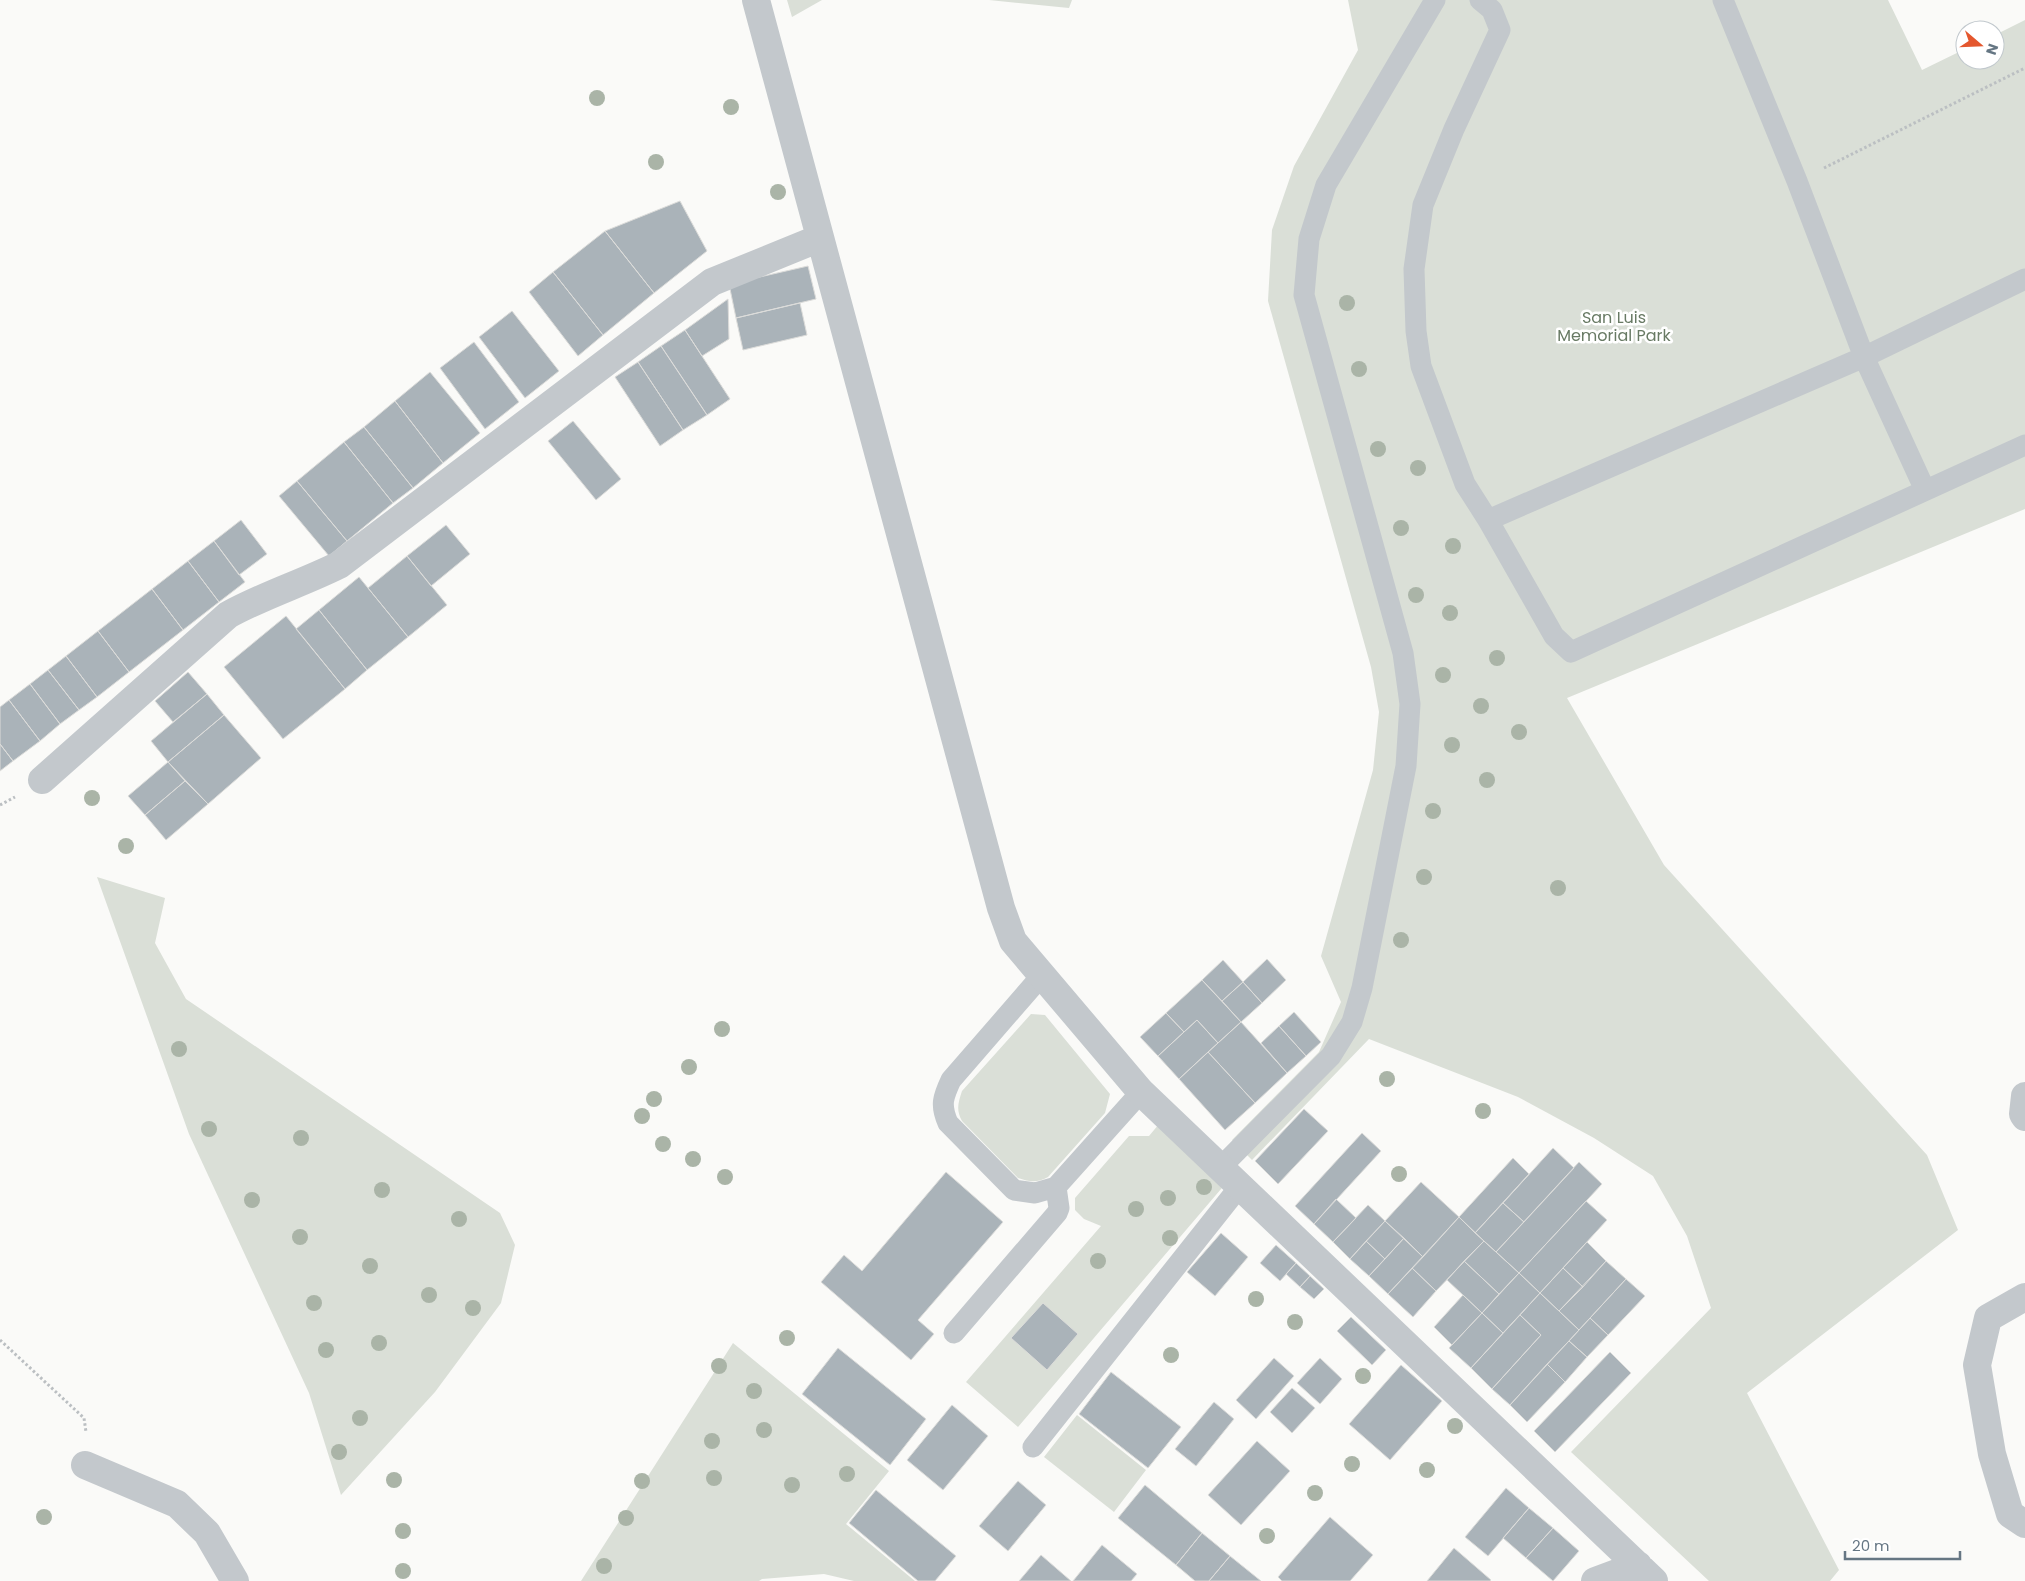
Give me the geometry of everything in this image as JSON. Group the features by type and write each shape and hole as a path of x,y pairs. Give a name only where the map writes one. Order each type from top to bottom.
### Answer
{"street":[{"path":"756,0 1001,908 1013,941 1043,974 1141,1092 1646,1573"},
{"path":"42,780 228,615 252,602 311,579 339,565 712,282 820,238"},
{"path":"2025,1096 2023,1114 2025,1117"},
{"path":"2025,1297 1988,1318 1977,1365 1992,1454 2002,1488 2010,1514 2025,1524"},
{"path":"85,1465 177,1504 207,1532 235,1581"},
{"path":"1595,1581 1646,1573"}],"lane":[{"path":"1220,1167 1331,1056 1352,1022 1362,988 1406,766 1410,704 1403,653 1304,295 1309,239 1326,186 1435,0"},
{"path":"1480,0 1492,10 1500,30 1454,129 1423,205 1414,269 1416,331 1421,366 1465,484 1488,520 1554,636 1571,652 2025,445"},
{"path":"1723,0 1797,181 1864,358 1926,490"},
{"path":"1488,520 1864,358 2025,279"},
{"path":"1043,974 952,1080 945,1094 942,1110 948,1123 1014,1190 1035,1193 1056,1187 1141,1092"},
{"path":"1033,1447 1240,1186"},
{"path":"954,1333 1057,1213 1059,1208 1056,1187"}],"path":[{"path":"1797,181 2025,68"},
{"path":"0,1340 84,1418 88,1447 85,1465"}],"green space":[{"path":"787,0 822,0 792,17"},
{"path":"989,0 1072,0 1069,8"},
{"name":"San Luis Memorial Park","path":"1348,0 1888,0 1922,70 1955,54 1955,70 2005,70 2005,30 2025,20 2025,509 1567,698 1664,865 1927,1155 1958,1230 1747,1393 1839,1570 1830,1581 1709,1581 1571,1452 1711,1308 1687,1236 1653,1176 1594,1138 1518,1097 1369,1039 1252,1160 1232,1140 1319,1052 1341,1002 1321,956 1373,770 1379,712 1371,667 1268,301 1272,230 1294,166 1358,50"},
{"path":"97,877 165,898 155,943 186,999 500,1213 515,1245 501,1303 435,1392 341,1495 309,1393 189,1134"},
{"path":"1031,1014 1045,1015 1110,1094 1105,1113 1048,1177 1033,1181 1018,1178 962,1121 958,1106 962,1091"},
{"path":"1159,1124 1227,1182 1018,1427 966,1382 1101,1226 1084,1219 1075,1210 1075,1198 1129,1136 1149,1136"},
{"path":"733,1343 889,1471 846,1524 915,1581 854,1581 824,1574 762,1579 759,1581 581,1581"},
{"path":"1077,1415 1146,1470 1114,1512 1044,1457"}],"building":[{"path":"680,201 707,251 654,293 605,231"},
{"path":"605,231 654,293 603,335 553,272"},
{"path":"808,266 816,299 736,318 729,284"},
{"path":"553,272 603,335 578,356 529,292"},
{"path":"728,299 729,339 702,356 685,330"},
{"path":"800,303 807,335 743,350 736,318"},
{"path":"512,311 559,371 525,398 479,337"},
{"path":"685,330 730,399 707,415 661,346"},
{"path":"474,342 519,402 485,429 440,368"},
{"path":"661,346 707,415 683,430 638,362"},
{"path":"638,362 683,430 660,446 615,377"},
{"path":"430,372 480,433 443,463 395,401"},
{"path":"395,401 443,463 413,488 364,427"},
{"path":"573,421 621,479 596,500 548,441"},
{"path":"364,427 413,488 393,503 344,442"},
{"path":"344,442 393,503 347,541 297,481"},
{"path":"297,481 347,541 329,556 279,496"},
{"path":"241,520 267,554 239,575 214,541"},
{"path":"446,525 470,554 431,586 407,556"},
{"path":"214,541 245,582 219,602 188,561"},
{"path":"407,556 447,605 408,637 368,588"},
{"path":"188,561 219,602 183,630 152,589"},
{"path":"359,577 408,637 367,670 319,610"},
{"path":"152,589 183,630 129,672 98,631"},
{"path":"319,610 367,670 345,689 296,629"},
{"path":"286,616 345,689 283,739 224,667"},
{"path":"98,631 129,672 97,697 66,656"},
{"path":"66,656 97,697 79,710 48,670"},
{"path":"48,670 79,710 60,724 30,684"},
{"path":"188,672 207,694 173,722 155,701"},
{"path":"30,684 60,724 40,741 9,700"},
{"path":"207,694 224,715 168,762 151,741"},
{"path":"9,700 40,741 13,761 0,744 0,707"},
{"path":"224,715 261,758 208,804 168,762"},
{"path":"0,744 13,761 0,771"},
{"path":"168,762 185,781 145,815 128,796"},
{"path":"185,781 208,804 166,840 145,815"},
{"path":"1267,959 1286,980 1262,1003 1243,982"},
{"path":"1223,960 1243,982 1222,1001 1202,980"},
{"path":"1202,980 1241,1022 1218,1043 1197,1020 1184,1032 1166,1013"},
{"path":"1243,982 1262,1003 1241,1022 1222,1001"},
{"path":"1294,1012 1321,1042 1306,1056 1279,1026"},
{"path":"1166,1013 1184,1032 1158,1056 1140,1037"},
{"path":"1197,1020 1218,1043 1179,1079 1158,1056"},
{"path":"1241,1022 1287,1073 1255,1103 1208,1052"},
{"path":"1279,1026 1306,1056 1287,1073 1261,1043"},
{"path":"1208,1052 1255,1103 1225,1130 1179,1079"},
{"path":"1304,1109 1328,1131 1278,1184 1255,1161"},
{"path":"1362,1133 1381,1151 1314,1224 1295,1206"},
{"path":"1553,1148 1574,1168 1524,1222 1503,1203"},
{"path":"1513,1158 1529,1174 1475,1233 1459,1217"},
{"path":"1579,1162 1602,1184 1519,1273 1496,1252"},
{"path":"946,1172 1003,1222 918,1320 934,1334 911,1360 821,1282 844,1255 862,1271"},
{"path":"1421,1182 1459,1217 1423,1257 1385,1221"},
{"path":"1336,1199 1356,1218 1333,1242 1314,1224"},
{"path":"1586,1201 1607,1220 1540,1293 1519,1273"},
{"path":"1503,1203 1524,1222 1496,1252 1475,1233"},
{"path":"1368,1205 1385,1221 1350,1259 1333,1242"},
{"path":"1459,1217 1484,1241 1436,1291 1412,1268"},
{"path":"1385,1221 1404,1238 1385,1259 1366,1241"},
{"path":"1221,1233 1248,1257 1215,1296 1187,1272"},
{"path":"1404,1238 1423,1257 1388,1294 1369,1276"},
{"path":"1366,1241 1385,1259 1369,1276 1350,1259"},
{"path":"1484,1241 1519,1273 1499,1294 1464,1261"},
{"path":"1587,1242 1606,1261 1583,1287 1563,1268"},
{"path":"1276,1245 1296,1263 1280,1281 1260,1263"},
{"path":"1464,1261 1499,1294 1482,1313 1447,1280"},
{"path":"1606,1261 1626,1279 1579,1330 1559,1311"},
{"path":"1296,1263 1310,1276 1300,1287 1286,1274"},
{"path":"1412,1268 1436,1291 1413,1317 1388,1294"},
{"path":"1563,1268 1583,1287 1559,1311 1540,1293"},
{"path":"1519,1273 1540,1293 1503,1333 1482,1313"},
{"path":"1310,1276 1324,1289 1314,1299 1300,1287"},
{"path":"1626,1279 1645,1296 1608,1335 1590,1318"},
{"path":"1540,1293 1579,1330 1510,1405 1492,1389 1541,1335 1520,1315"},
{"path":"1463,1295 1482,1313 1452,1345 1434,1327"},
{"path":"1043,1303 1078,1334 1047,1370 1011,1338"},
{"path":"1482,1313 1503,1333 1471,1368 1449,1348"},
{"path":"1520,1315 1541,1335 1492,1389 1471,1368"},
{"path":"1351,1317 1386,1350 1372,1365 1337,1331"},
{"path":"1590,1318 1608,1335 1587,1357 1569,1341"},
{"path":"1569,1341 1587,1357 1565,1382 1547,1364"},
{"path":"838,1348 926,1419 890,1465 802,1394"},
{"path":"1610,1352 1631,1373 1555,1452 1534,1431"},
{"path":"1274,1358 1294,1376 1256,1419 1236,1400"},
{"path":"1320,1358 1342,1379 1320,1404 1297,1383"},
{"path":"1547,1364 1565,1382 1527,1422 1510,1405"},
{"path":"1401,1365 1442,1401 1390,1460 1349,1424"},
{"path":"1111,1372 1181,1427 1148,1468 1079,1414"},
{"path":"1292,1388 1315,1408 1292,1433 1270,1412"},
{"path":"1214,1402 1234,1419 1196,1466 1175,1449"},
{"path":"952,1405 988,1436 943,1490 907,1460"},
{"path":"1257,1441 1290,1471 1241,1525 1208,1495"},
{"path":"1018,1481 1046,1505 1008,1551 979,1526"},
{"path":"1145,1485 1202,1533 1176,1565 1118,1518"},
{"path":"1506,1488 1529,1508 1488,1556 1465,1537"},
{"path":"876,1490 956,1556 935,1581 918,1581 849,1523"},
{"path":"1529,1508 1553,1528 1526,1558 1503,1538"},
{"path":"1330,1517 1373,1555 1350,1581 1282,1581 1278,1577"},
{"path":"1553,1528 1579,1551 1553,1581 1526,1558"},
{"path":"1202,1533 1230,1556 1209,1581 1195,1581 1176,1565"},
{"path":"1102,1545 1137,1574 1131,1581 1073,1581"},
{"path":"1454,1548 1491,1580 1427,1581"},
{"path":"1041,1555 1071,1581 1019,1581"},
{"path":"1230,1556 1261,1581 1209,1581"}]}
